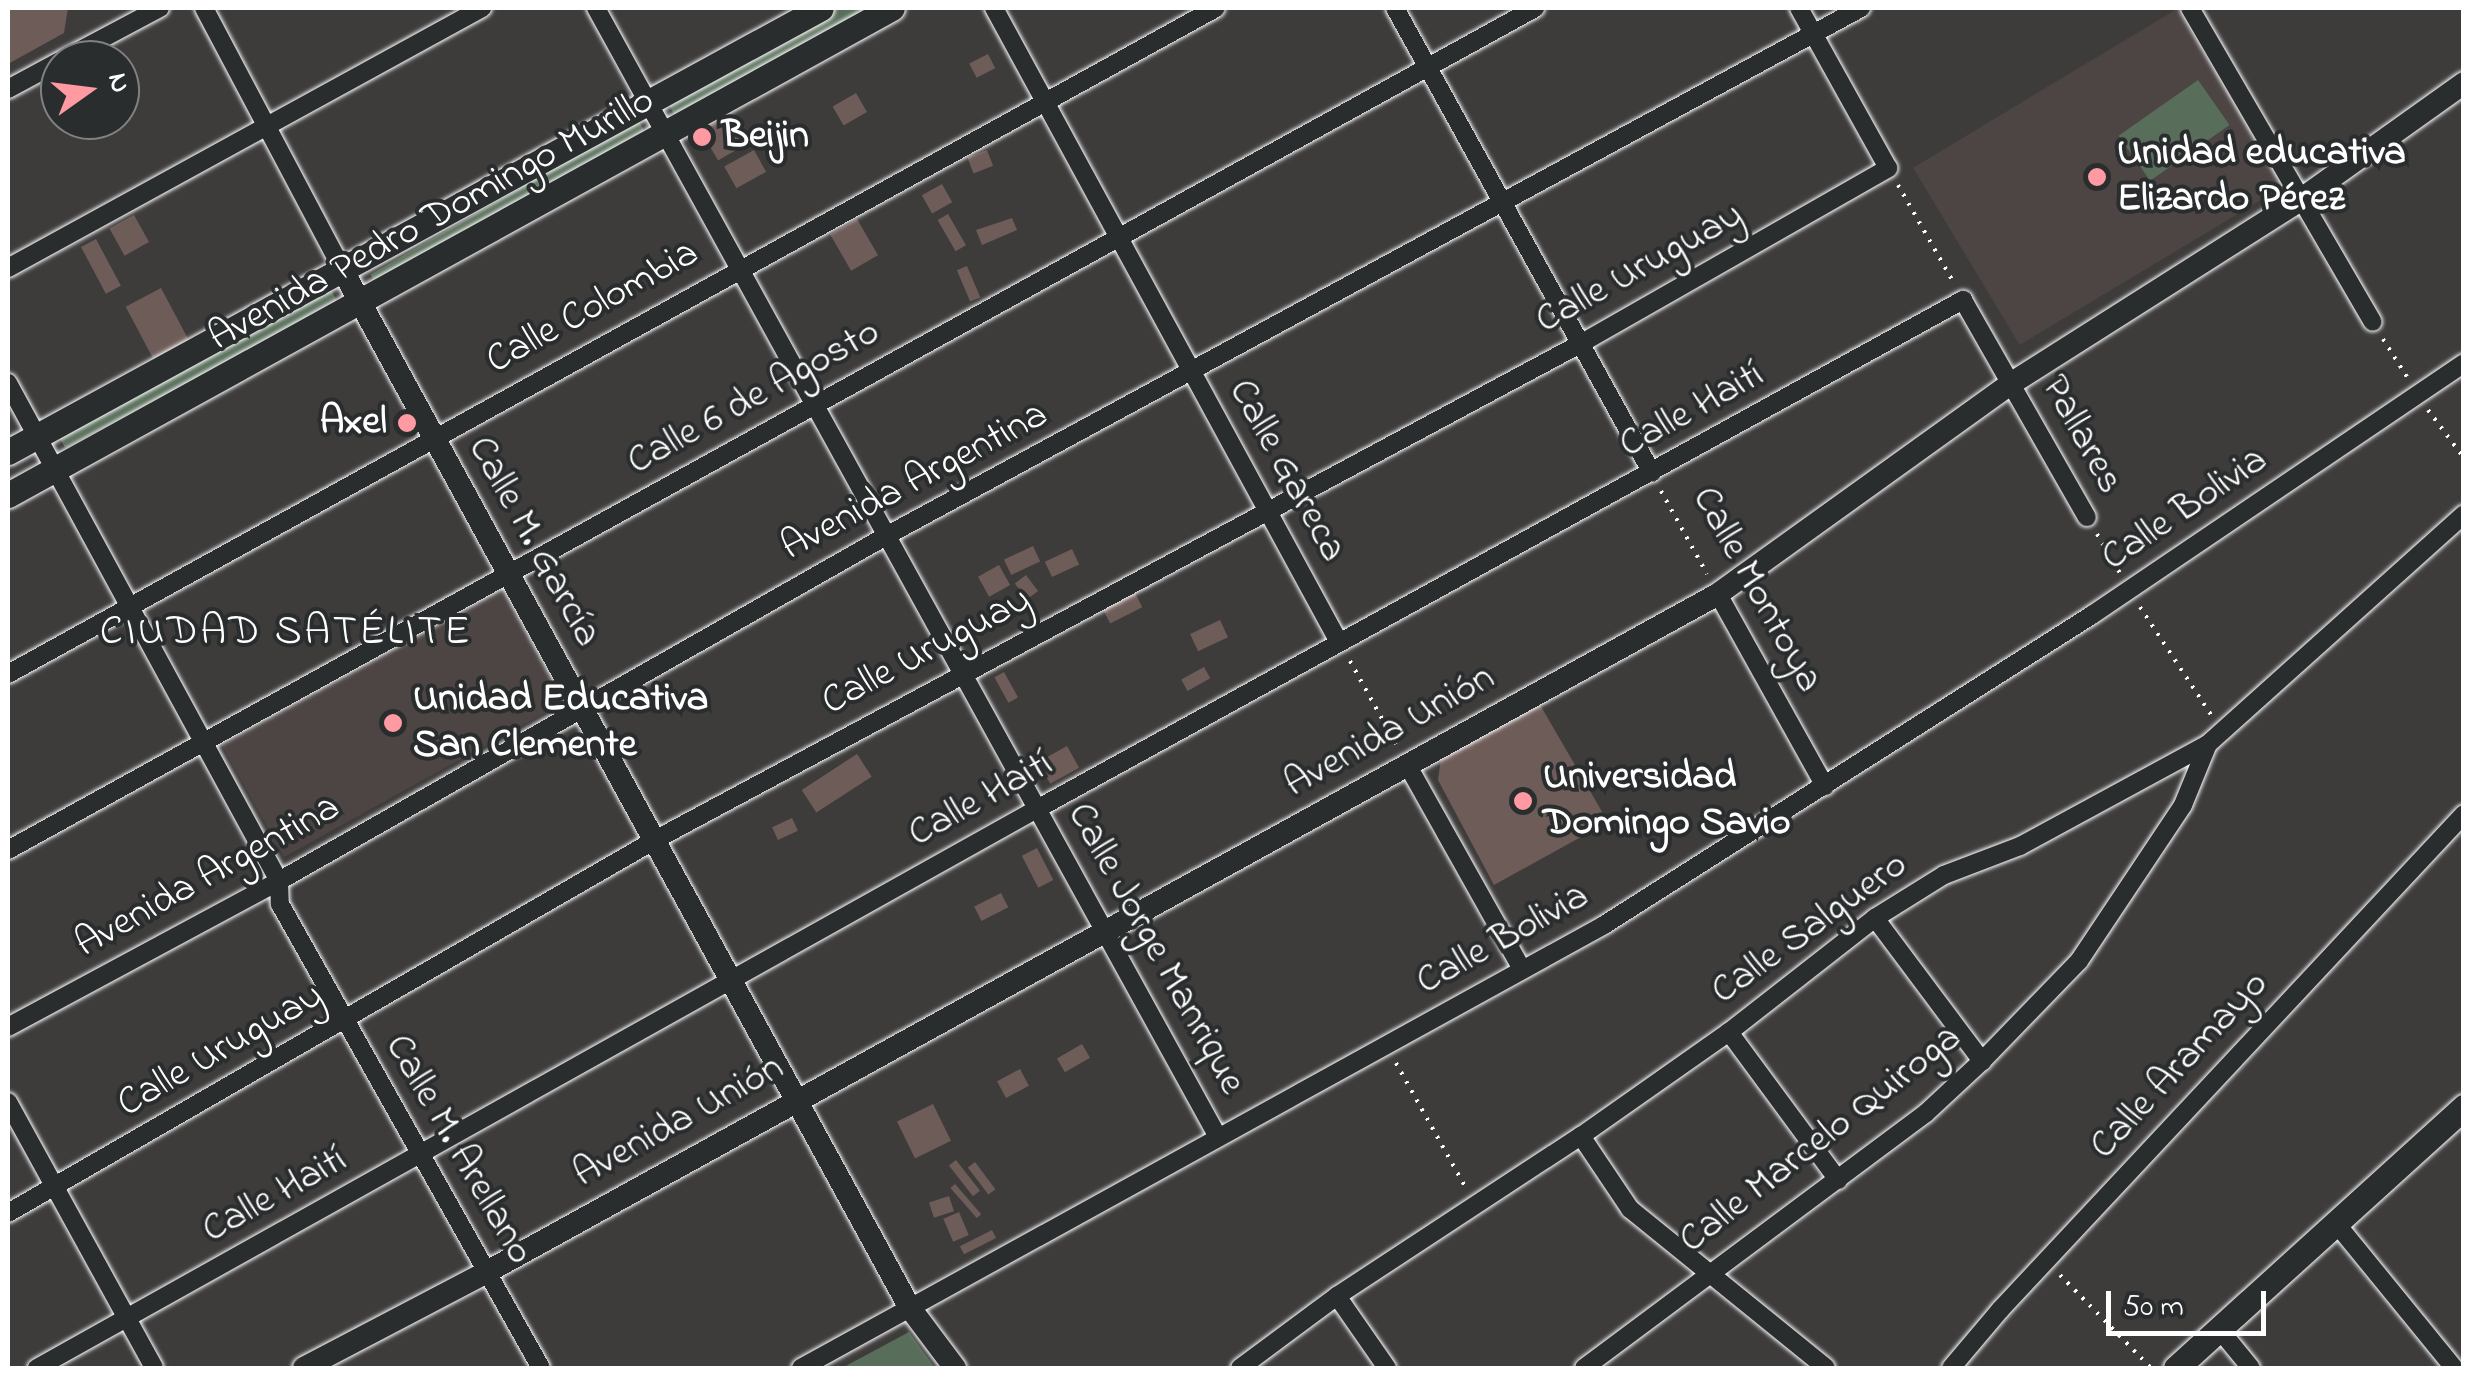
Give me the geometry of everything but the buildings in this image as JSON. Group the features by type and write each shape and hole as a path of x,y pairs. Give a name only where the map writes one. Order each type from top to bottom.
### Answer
{"main road":[{"name":"Avenida Pedro Domingo Murillo","path":"8,452 821,8"},
{"name":"Avenida Pedro Domingo Murillo","path":"8,496 892,8"},
{"path":"2176,1368 2334,1222 2460,1120"}],"street":[{"path":"99,40 160,8"},
{"name":"Calle M. García","path":"204,8 652,841 910,1308 954,1368"},
{"path":"8,268 482,8"},
{"name":"Calle Jorge Manrique","path":"596,8 1218,1136"},
{"name":"Calle Gareca","path":"994,8 1339,642"},
{"name":"Calle Colombia","path":"8,674 1044,99 1216,8"},
{"name":"Calle Montoya","path":"1395,8 1652,473"},
{"name":"Calle 6 de Agosto","path":"8,850 201,740 1535,8"},
{"path":"1799,8 1888,168"},
{"name":"Avenida Argentina","path":"8,1027 279,880 886,536 1862,8"},
{"path":"2195,10 2373,322"},
{"path":"8,89 40,71"},
{"name":"Avenida Unión","path":"304,1368 487,1272 1718,594 2012,383 2300,200 2464,82"},
{"name":"Calle Uruguay","path":"8,1213 652,841 963,671 1580,344 1888,168"},
{"name":"Pallares","path":"1963,300 2087,516"},
{"name":"Calle Haití","path":"37,1368 731,978 1963,300"},
{"name":"Calle Bolivia","path":"801,1368 1386,1046 1521,966 1604,925 2130,590 2464,364"},
{"name":"Calle M. Arellano","path":"8,383 279,880 280,904 418,1156 541,1368"},
{"name":"Calle Salguero","path":"1240,1368 1337,1296 1475,1202 1582,1136 1729,1032 1874,918 1944,875 2020,846 2215,737 2464,514"},
{"name":"Calle Montoya","path":"1718,594 1825,786"},
{"name":"Calle Marcelo Quiroga","path":"1584,1368 1926,1113 1982,1061 2079,961 2183,805 2215,737"},
{"path":"1408,766 1521,966"},
{"name":"Calle Aramayo","path":"1952,1368 2046,1261 2464,814"},
{"path":"1874,918 1982,1061"},
{"path":"1729,1032 1838,1180"},
{"path":"8,1102 154,1368"},
{"path":"1582,1136 1630,1208 1826,1368"},
{"path":"2334,1222 2454,1368"},
{"path":"1337,1296 1388,1368"},
{"path":"2219,1329 2251,1368"}],"path":[{"path":"1888,168 1963,300"},
{"path":"2373,322 2417,395 2464,458"},
{"name":"Calle Montoya","path":"1652,473 1718,594"},
{"name":"Pallares","path":"2087,516 2215,737"},
{"path":"1339,642 1408,766"},
{"path":"1386,1046 1475,1202"},
{"path":"2046,1261 2150,1368"}],"shaded area":[{"name":"Unidad educativa Elizardo Pérez","path":"2177,9 2284,186 2020,345 1913,168"},
{"name":"Unidad Educativa San Clemente","path":"502,590 564,702 284,857 222,745"}],"green space":[{"path":"838,8 873,8 676,118 668,103"},
{"path":"2198,80 2230,125 2150,181 2119,136"},
{"path":"638,120 646,134 378,288 370,274"},
{"path":"330,288 338,303 65,448 57,433"},
{"path":"909,1332 935,1368 842,1368"}],"place":[{"name":"Beijin","path":"702,137"},
{"name":"Unidad educativa Elizardo Pérez","path":"2097,177"},
{"name":"Axel","path":"407,423"},
{"name":"Unidad Educativa San Clemente","path":"393,723"},
{"name":"Universidad Domingo Savio","path":"1523,801"}],"district":[{"name":"CIUDAD SATÉLITE","path":"286,633"}]}
